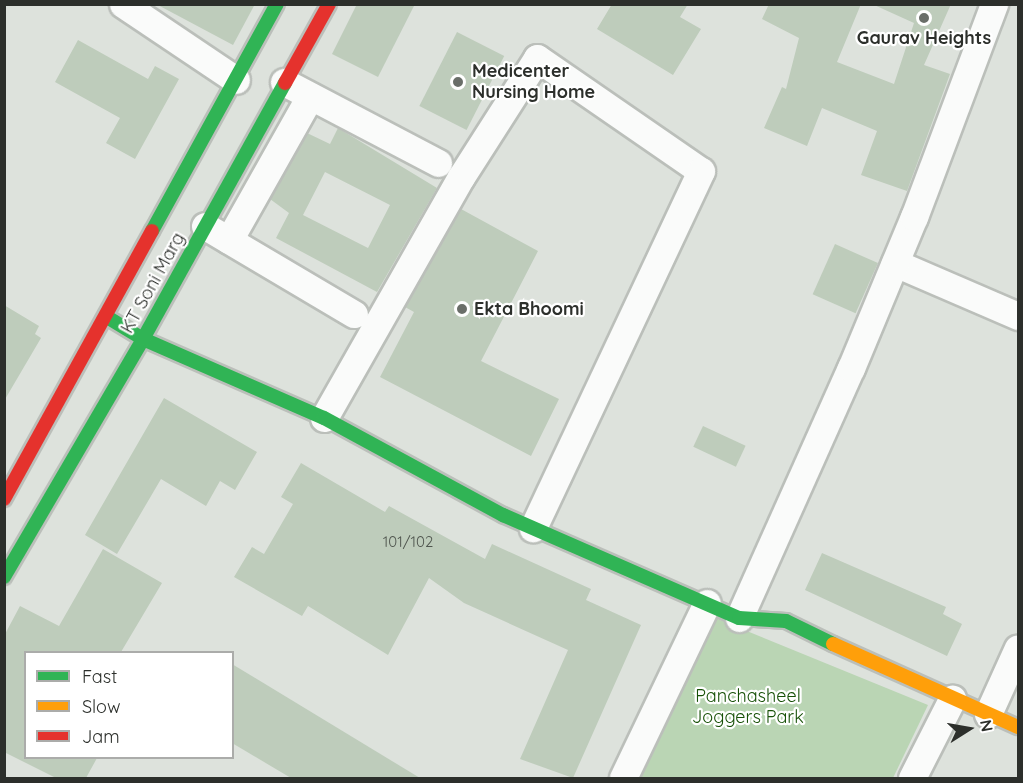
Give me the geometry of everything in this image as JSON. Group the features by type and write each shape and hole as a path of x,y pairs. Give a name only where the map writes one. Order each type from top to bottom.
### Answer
{"street":[{"path":"123,4 236,80"},
{"name":"KT Soni Marg","path":"4,499 107,317 277,4"},
{"name":"KT Soni Marg","path":"4,577 143,339 329,4"},
{"path":"739,618 895,263 994,4"},
{"path":"324,418 461,177 537,58 700,171 532,528"},
{"path":"284,82 438,163"},
{"path":"229,240 310,96"},
{"path":"205,226 354,314"},
{"path":"895,263 1018,316"},
{"path":"107,317 143,339 324,418 532,528 739,618 786,621 952,699 1018,727"},
{"path":"623,778 707,603"},
{"path":"988,714 1018,648"},
{"path":"912,778 952,699"}],"green space":[{"name":"Panchasheel Joggers Park","path":"710,616 928,705 893,778 639,778"}],"building":[{"path":"156,4 255,4 233,45"},
{"path":"357,4 415,4 378,77 332,54"},
{"path":"612,4 688,4 680,17 701,29 673,75 597,29"},
{"path":"769,4 861,4 837,62 894,84 914,23 872,4 951,4 924,65 950,74 907,191 861,175 877,131 822,108 807,146 764,128 782,87 786,89 799,38 762,19"},
{"path":"457,32 504,56 467,130 419,106"},
{"path":"78,40 148,79 155,66 179,79 135,159 106,143 120,118 55,82"},
{"path":"338,128 437,188 377,292 276,238 289,213 270,199 307,133 330,144","holes":["325,172 390,205 368,248 303,215"]},
{"name":"Ekta Bhoomi","path":"461,209 538,251 481,361 559,399 531,456 380,377 414,312 405,307"},
{"path":"835,244 878,263 856,313 813,294"},
{"path":"4,305 39,326 35,334 41,338 4,401"},
{"path":"164,398 257,452 235,490 220,481 206,506 161,479 117,554 85,535"},
{"path":"703,426 746,446 736,467 693,447"},
{"path":"301,463 385,512 389,506 485,559 492,544 591,589 586,600 641,625 573,778 520,759 568,650 464,603 429,578 388,655 308,606 302,616 234,577 252,547 264,554 293,504 281,497"},
{"path":"103,549 162,583 122,651 24,651 24,759 96,759 86,778 56,778 4,752 4,636 20,606 59,626"},
{"path":"822,553 946,607 943,614 962,624 947,656 805,590"},
{"path":"234,665 420,778 291,778 234,744"}],"traffic: fast":[{"path":"152,231 277,4"},
{"path":"4,577 143,339 285,83"},
{"path":"107,317 143,339 324,418 503,515 739,618 786,621 833,644"}],"traffic: slow":[{"path":"833,644 1018,727"}],"traffic: jam":[{"path":"285,83 329,4"},
{"path":"4,499 152,231"}],"place":[{"name":"Gaurav Heights","path":"924,18"},
{"name":"Medicenter Nursing Home","path":"458,82"},
{"name":"Ekta Bhoomi","path":"462,309"}]}
